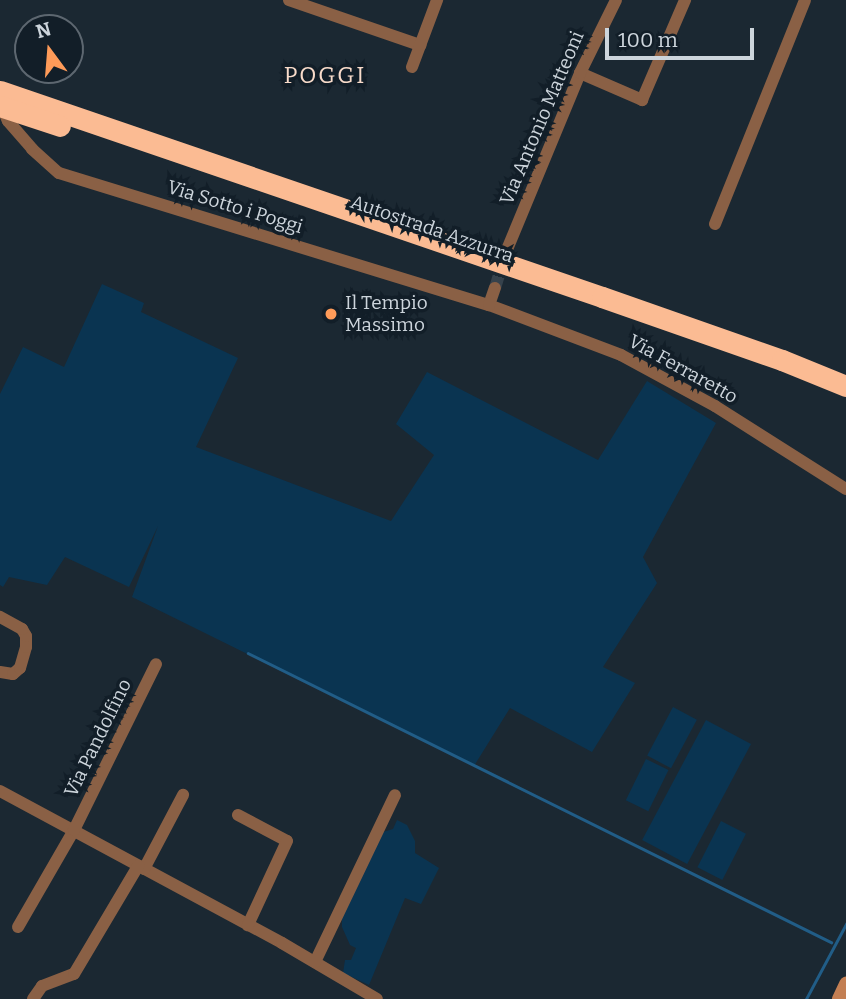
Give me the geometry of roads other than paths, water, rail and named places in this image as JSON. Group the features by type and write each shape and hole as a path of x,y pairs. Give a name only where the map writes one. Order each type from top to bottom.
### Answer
{"highway":[{"name":"Autostrada Azzurra","path":"0,91 61,119 778,373 846,401"},
{"name":"Autostrada Azzurra","path":"0,104 61,119 602,296 782,360 846,386"}],"main road":[{"path":"839,999 846,984"}],"street":[{"path":"289,0 420,45"},
{"path":"412,66 437,0"},
{"name":"Via Antonio Matteoni","path":"506,252 580,74 616,0"},
{"path":"580,74 642,100 684,0"},
{"path":"715,224 805,0"},
{"name":"Via Sotto i Poggi","path":"0,104 8,121 32,149 59,173 489,305"},
{"path":"489,305 495,288"},
{"name":"Via Ferraretto","path":"489,305 621,355 715,407 846,489"},
{"path":"0,617 22,629 26,636 26,647 20,668 13,674 0,672"},
{"name":"Via Pandolfino","path":"18,928 74,830 156,664"},
{"name":"Via Pandolfino","path":"0,791 248,925 377,999"},
{"path":"33,999 42,986 74,974 183,795"},
{"path":"315,962 395,795"},
{"path":"238,815 287,841 248,925"}],"waterway":[{"path":"248,653 831,942"},
{"path":"806,999 846,924"}],"tunnel":[{"path":"495,288 504,258"}],"place":[{"name":"Il Tempio Massimo","path":"331,314"}],"district":[{"name":"POGGI","path":"325,75"}]}
